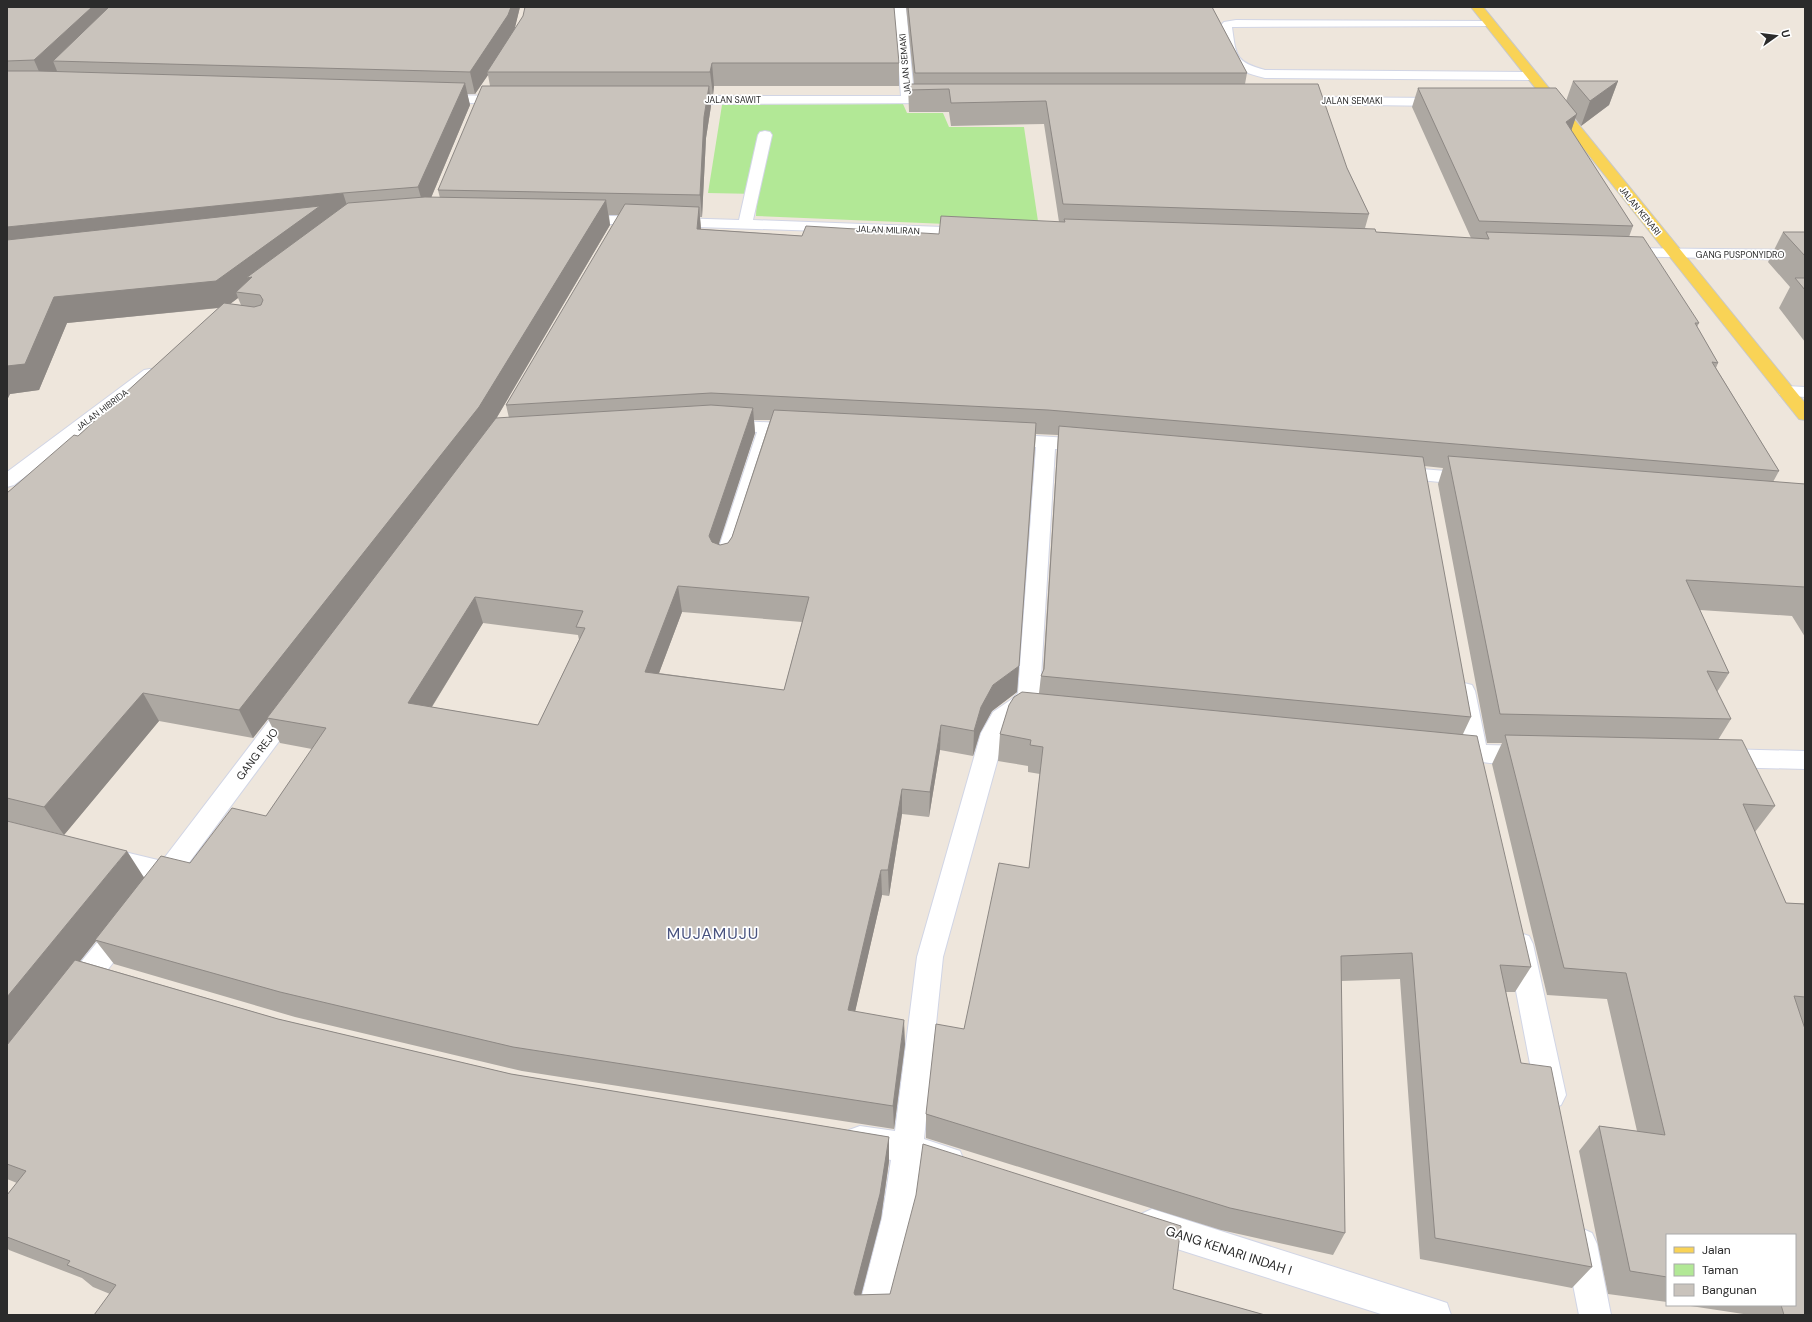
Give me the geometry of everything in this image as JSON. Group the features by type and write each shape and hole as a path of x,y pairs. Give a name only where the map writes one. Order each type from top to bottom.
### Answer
{"main road":[{"name":"JALAN KENARI","path":"1477,7 1805,415"}],"street":[{"name":"JALAN SEMAKI","path":"900,7 908,100 948,100"},
{"path":"1490,24 1236,23 1228,24 1226,26 1230,54 1243,68 1265,74 1532,76"},
{"path":"474,114 488,87"},
{"path":"424,98 519,100"},
{"name":"JALAN SAWIT","path":"669,100 908,100"},
{"name":"JALAN SEMAKI","path":"1282,101 1457,102"},
{"path":"1537,102 1553,102"},
{"path":"745,225 764,135"},
{"name":"JALAN MILIRAN","path":"567,219 984,233"},
{"path":"611,240 622,220"},
{"path":"1611,253 1675,255"},
{"name":"GANG PUSPONYIDRO","path":"1675,255 1805,255"},
{"name":"JALAN HIBRIDA","path":"7,482 164,364"},
{"path":"1786,391 1805,392"},
{"path":"708,425 815,430"},
{"path":"724,562 767,428"},
{"path":"990,439 1101,447"},
{"path":"873,1315 898,1218 908,1148 930,957 988,750 998,722 1006,714 1024,704 1029,693 1046,442"},
{"path":"1377,471 1488,480"},
{"path":"1425,475 1429,498"},
{"path":"1460,668 1470,760 1550,755"},
{"name":"GANG REJO","path":"148,898 305,690"},
{"path":"1017,708 1040,710"},
{"path":"1701,758 1805,760"},
{"path":"83,852 167,873"},
{"path":"61,1008 102,975 133,916"},
{"path":"1515,923 1528,978 1556,1119"},
{"path":"837,1137 908,1148 976,1170"},
{"name":"GANG KENARI INDAH I","path":"1126,1217 1435,1315"},
{"path":"1576,1221 1594,1315"}],"green space":[{"path":"903,104 907,113 943,113 949,127 1024,127 1039,228 756,216 757,194 708,193 722,105"}],"building":[{"path":"7,7 92,7 34,60 7,61"},
{"path":"109,7 511,7 508,15 470,72 53,61"},
{"path":"525,7 894,7 899,63 712,63 710,72 487,72 523,16"},
{"path":"908,7 1212,7 1247,73 915,73"},
{"path":"7,71 465,83 418,187 343,193 7,227"},
{"path":"1573,81 1618,81 1590,101"},
{"path":"908,84 1318,84 1347,168 1369,214 1063,204 1046,101 951,103 949,89 909,90"},
{"path":"482,86 709,86 704,117 700,195 438,190"},
{"path":"1418,88 1556,88 1577,114 1566,122 1633,226 1479,221"},
{"path":"425,197 606,200 479,407 239,710 143,693 44,807 7,798 7,493 74,435 78,436 224,303 254,307 261,305 263,300 260,295 236,292 252,277 246,278 348,203"},
{"path":"625,204 699,207 697,229 802,236 806,226 939,234 941,216 1065,222 1064,219 1375,229 1376,232 1489,239 1486,232 1643,237 1699,323 1695,323 1718,363 1712,362 1779,471 1048,410 711,393 506,405"},
{"path":"320,206 216,281 54,297 25,364 7,366 7,240"},
{"path":"1783,232 1805,232 1805,256"},
{"path":"1795,278 1805,278 1805,290"},
{"path":"711,405 753,408 709,536 712,542 720,545 728,543 732,537 774,410 1036,423 1019,666 993,685 981,707 974,731 941,725 930,792 902,789 888,870 881,870 848,1010 904,1020 893,1106 513,1047 280,992 95,940 161,856 190,863 232,808 266,816 326,728 267,718 496,418","holes":["678,586 809,597 784,690 645,672","475,597 583,611 576,627 585,628 538,725 408,703"]},
{"path":"1059,426 1423,457 1471,717 1041,676 1044,669"},
{"path":"1448,456 1805,484 1805,587 1686,580 1729,673 1707,671 1731,719 1500,714"},
{"path":"1022,692 1477,736 1531,967 1500,965 1521,1063 1551,1067 1592,1267 1435,1238 1412,953 1341,956 1345,1233 1230,1208 926,1114 936,1024 964,1029 999,863 1029,868 1043,747 1030,745 1031,740 1000,734 1009,705 1014,697"},
{"path":"1505,735 1742,740 1775,806 1743,804 1786,903 1805,904 1805,997 1794,996 1805,1029 1805,1315 1784,1315 1781,1306 1796,1306 1796,1234 1666,1234 1666,1277 1630,1271 1599,1126 1665,1135 1626,973 1564,968"},
{"path":"7,821 127,851 7,997"},
{"path":"75,960 278,1019 511,1074 889,1137 880,1194 854,1293 855,1295 890,1294 916,1195 923,1144 1181,1226 1173,1289 1265,1315 94,1315 116,1285 67,1265 70,1261 7,1237 7,1195 26,1171 7,1164 7,1045"}],"district":[{"name":"MUJAMUJU","path":"713,933"}]}
